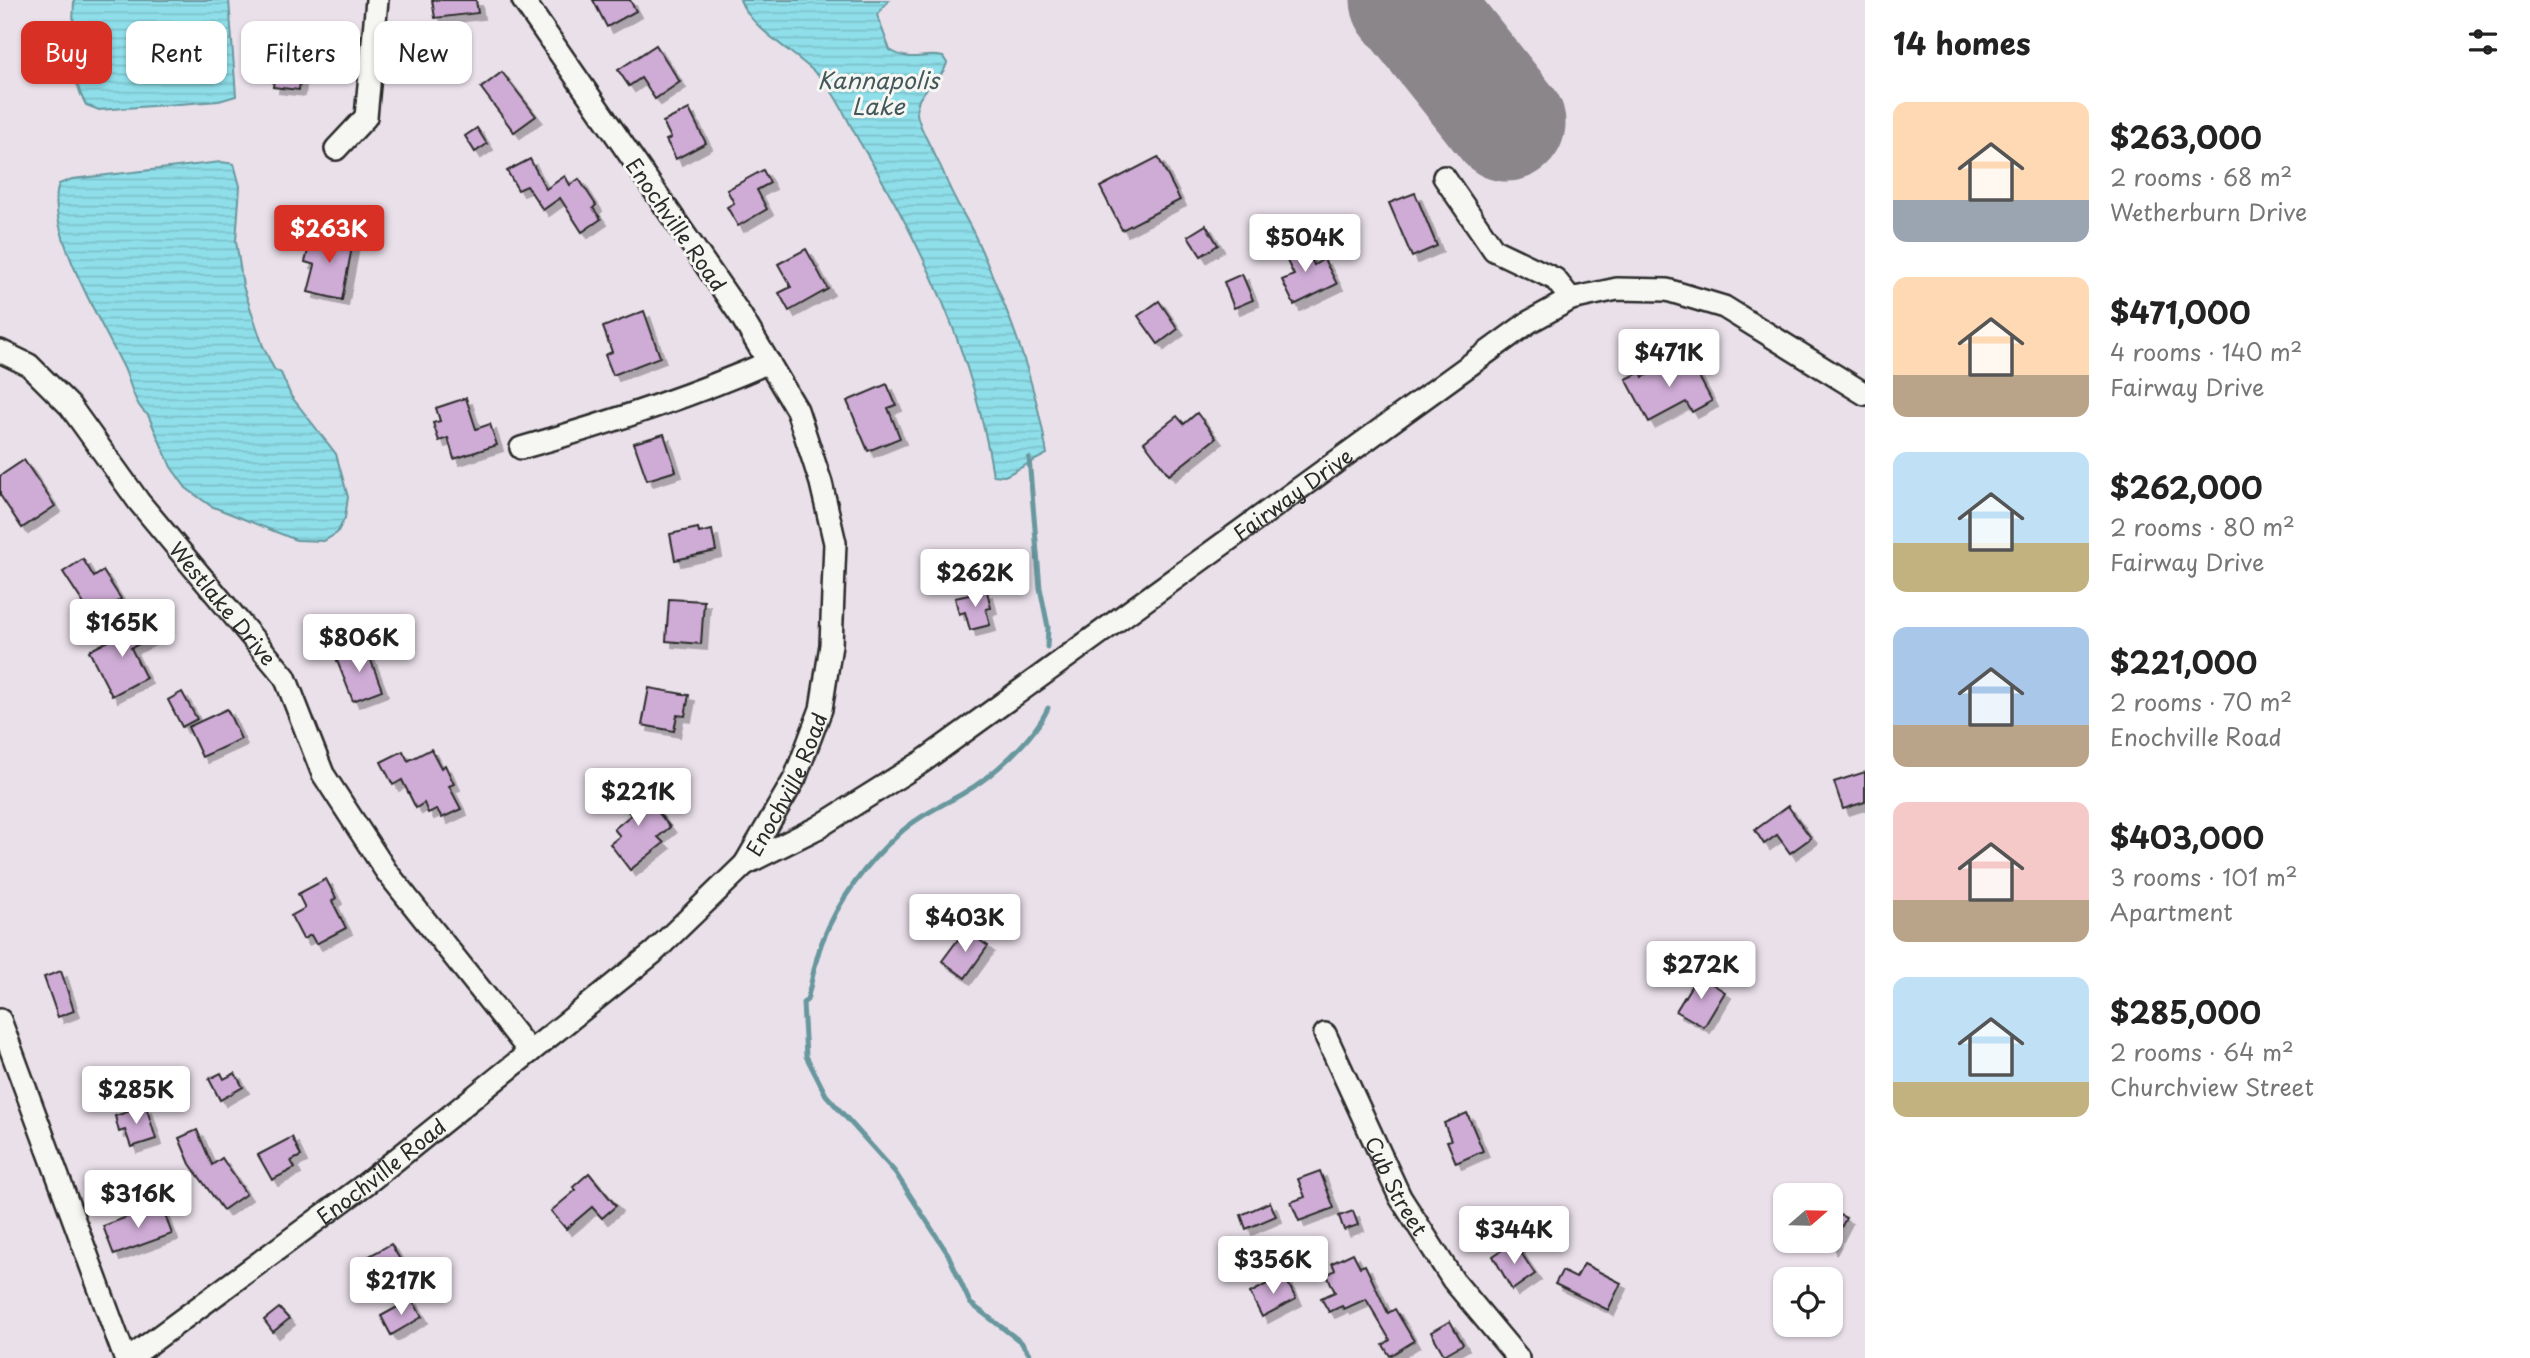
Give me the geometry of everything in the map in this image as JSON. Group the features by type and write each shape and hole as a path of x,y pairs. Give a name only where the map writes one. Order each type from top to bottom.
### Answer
{"street":[{"path":"336,149 366,117 377,0"},
{"name":"Enochville Road","path":"127,1358 367,1183 653,953 745,864 794,778 821,709 831,645 835,543 821,483 797,410 741,316 523,0"},
{"path":"1444,177 1494,250 1555,279 1571,299"},
{"name":"Fairway Drive","path":"745,864 817,828 922,762 1530,322 1571,299 1617,289 1667,290 1724,307 1865,394"},
{"name":"Westlake Drive","path":"0,351 29,365 70,406 139,502 285,677 323,774 386,871 530,1052"},
{"path":"521,448 625,419 699,393 769,362"},
{"path":"0,1020 127,1358"},
{"name":"Cub Street","path":"1325,1034 1400,1197 1453,1280 1518,1358"}],"water":[{"path":"74,0 229,0 236,96 219,101 99,110 86,105 77,84 112,84 112,21 73,21"},
{"name":"Kannapolis Lake","path":"740,0 889,0 877,15 890,50 911,57 943,57 947,63 941,75 919,99 919,120 975,236 1009,316 1035,397 1047,454 1005,476 993,475 973,387 959,344 943,302 904,220 827,85 806,64 767,34 746,12"},
{"path":"221,162 234,164 240,186 236,241 243,286 263,346 274,369 281,373 291,396 336,454 348,497 345,518 337,533 324,541 296,540 211,506 186,488 171,467 148,415 136,400 124,368 78,277 60,225 56,202 59,184 72,179"}],"building":[{"path":"432,0 476,0 478,13 435,18"},
{"path":"593,0 630,0 636,11 607,27"},
{"path":"656,45 680,82 655,99 641,78 629,86 618,70"},
{"path":"502,72 536,116 514,132 481,88"},
{"path":"273,84 300,84 299,90 273,87"},
{"path":"689,109 706,143 676,159 666,140 671,138 663,122"},
{"path":"477,128 487,144 475,152 465,136"},
{"path":"1158,157 1180,200 1122,230 1100,187"},
{"path":"530,159 546,189 565,176 570,185 579,179 596,205 593,208 601,219 582,232 560,198 543,210 527,186 518,190 507,171"},
{"path":"763,170 770,183 757,190 767,209 738,226 727,207 734,203 727,190"},
{"path":"1415,193 1437,246 1412,257 1389,203"},
{"path":"1206,225 1218,245 1201,256 1188,236"},
{"path":"313,232 353,242 342,300 308,292 315,265 305,262"},
{"path":"1301,239 1314,265 1324,259 1337,284 1294,305 1282,280 1294,275 1281,249"},
{"path":"806,249 828,289 789,311 779,293 791,287 778,264"},
{"path":"1242,274 1253,300 1234,308 1224,282"},
{"path":"1159,301 1178,329 1158,344 1138,316"},
{"path":"644,311 660,357 613,375 605,355 612,352 603,327"},
{"path":"1688,356 1712,401 1692,412 1686,402 1649,422 1626,379 1641,372 1643,377"},
{"path":"887,384 896,405 888,408 900,438 868,451 847,401"},
{"path":"466,398 476,429 490,424 497,445 454,459 448,438 439,441 433,423 440,421 436,408"},
{"path":"1197,413 1216,438 1169,475 1144,442 1177,416 1184,424"},
{"path":"664,434 676,471 647,480 634,443"},
{"path":"24,460 55,506 22,528 0,495 0,476"},
{"path":"698,528 699,533 712,530 716,551 675,560 670,534"},
{"path":"83,559 94,577 103,571 121,599 93,618 63,572"},
{"path":"987,591 991,608 986,609 990,625 970,630 965,612 959,614 955,598"},
{"path":"669,599 704,601 701,644 666,641"},
{"path":"147,621 155,636 131,648 146,678 112,696 89,651"},
{"path":"366,647 382,690 353,701 336,658"},
{"path":"649,688 689,695 685,716 677,715 674,731 642,725"},
{"path":"182,692 197,719 182,727 168,700"},
{"path":"227,709 241,739 202,757 188,727"},
{"path":"431,749 441,768 445,765 454,784 449,786 461,809 442,818 437,809 428,813 424,803 416,808 402,780 393,785 381,762 403,751 408,761"},
{"path":"1865,772 1865,802 1843,809 1834,782"},
{"path":"634,782 670,827 658,837 664,843 630,870 610,844 620,836 614,829 631,815 616,796"},
{"path":"1788,806 1811,838 1790,853 1777,835 1764,844 1755,830"},
{"path":"326,879 336,898 332,901 346,928 316,944 311,935 303,939 291,916 305,908 298,894"},
{"path":"965,930 988,946 965,978 942,961"},
{"path":"61,971 74,1011 58,1017 44,977"},
{"path":"1698,975 1725,992 1704,1027 1676,1011"},
{"path":"221,1073 224,1079 235,1073 243,1087 220,1100 209,1079"},
{"path":"146,1106 156,1139 131,1147 125,1130 119,1132 115,1116"},
{"path":"1467,1113 1483,1151 1456,1163 1447,1141 1451,1140 1444,1123"},
{"path":"197,1130 212,1165 222,1158 246,1194 223,1210 190,1164 179,1138"},
{"path":"292,1137 301,1156 291,1161 295,1168 272,1180 258,1155"},
{"path":"1320,1171 1334,1208 1299,1221 1291,1202 1305,1197 1298,1179"},
{"path":"589,1173 616,1206 602,1218 592,1207 566,1229 551,1211 576,1190 573,1187"},
{"path":"1270,1202 1276,1216 1246,1229 1241,1215"},
{"path":"161,1204 172,1234 114,1255 103,1226"},
{"path":"1353,1211 1358,1225 1344,1230 1339,1216"},
{"path":"1514,1242 1535,1274 1512,1290 1493,1256"},
{"path":"391,1244 405,1268 389,1277 384,1267 374,1272 366,1258"},
{"path":"1353,1253 1360,1267 1365,1265 1388,1313 1395,1309 1414,1341 1390,1356 1383,1345 1390,1340 1366,1299 1344,1309 1342,1306 1329,1312 1321,1298 1335,1292 1327,1275 1335,1270 1332,1263"},
{"path":"1584,1264 1621,1283 1608,1310 1555,1284 1562,1271 1576,1278"},
{"path":"1284,1275 1296,1299 1262,1317 1250,1293"},
{"path":"412,1299 422,1317 391,1335 381,1316"},
{"path":"279,1308 289,1319 273,1332 264,1320"},
{"path":"1450,1321 1463,1344 1444,1355 1431,1332"}],"waterway":[{"path":"1029,458 1040,588 1048,627 1047,647"},
{"path":"1032,1358 1021,1342 970,1303 948,1254 895,1172 826,1095 806,1056 803,1003 807,1000 822,942 845,897 864,870 906,828 974,787 999,767 1033,732 1048,708"}],"runway":[{"path":"1409,0 1507,123"}]}
